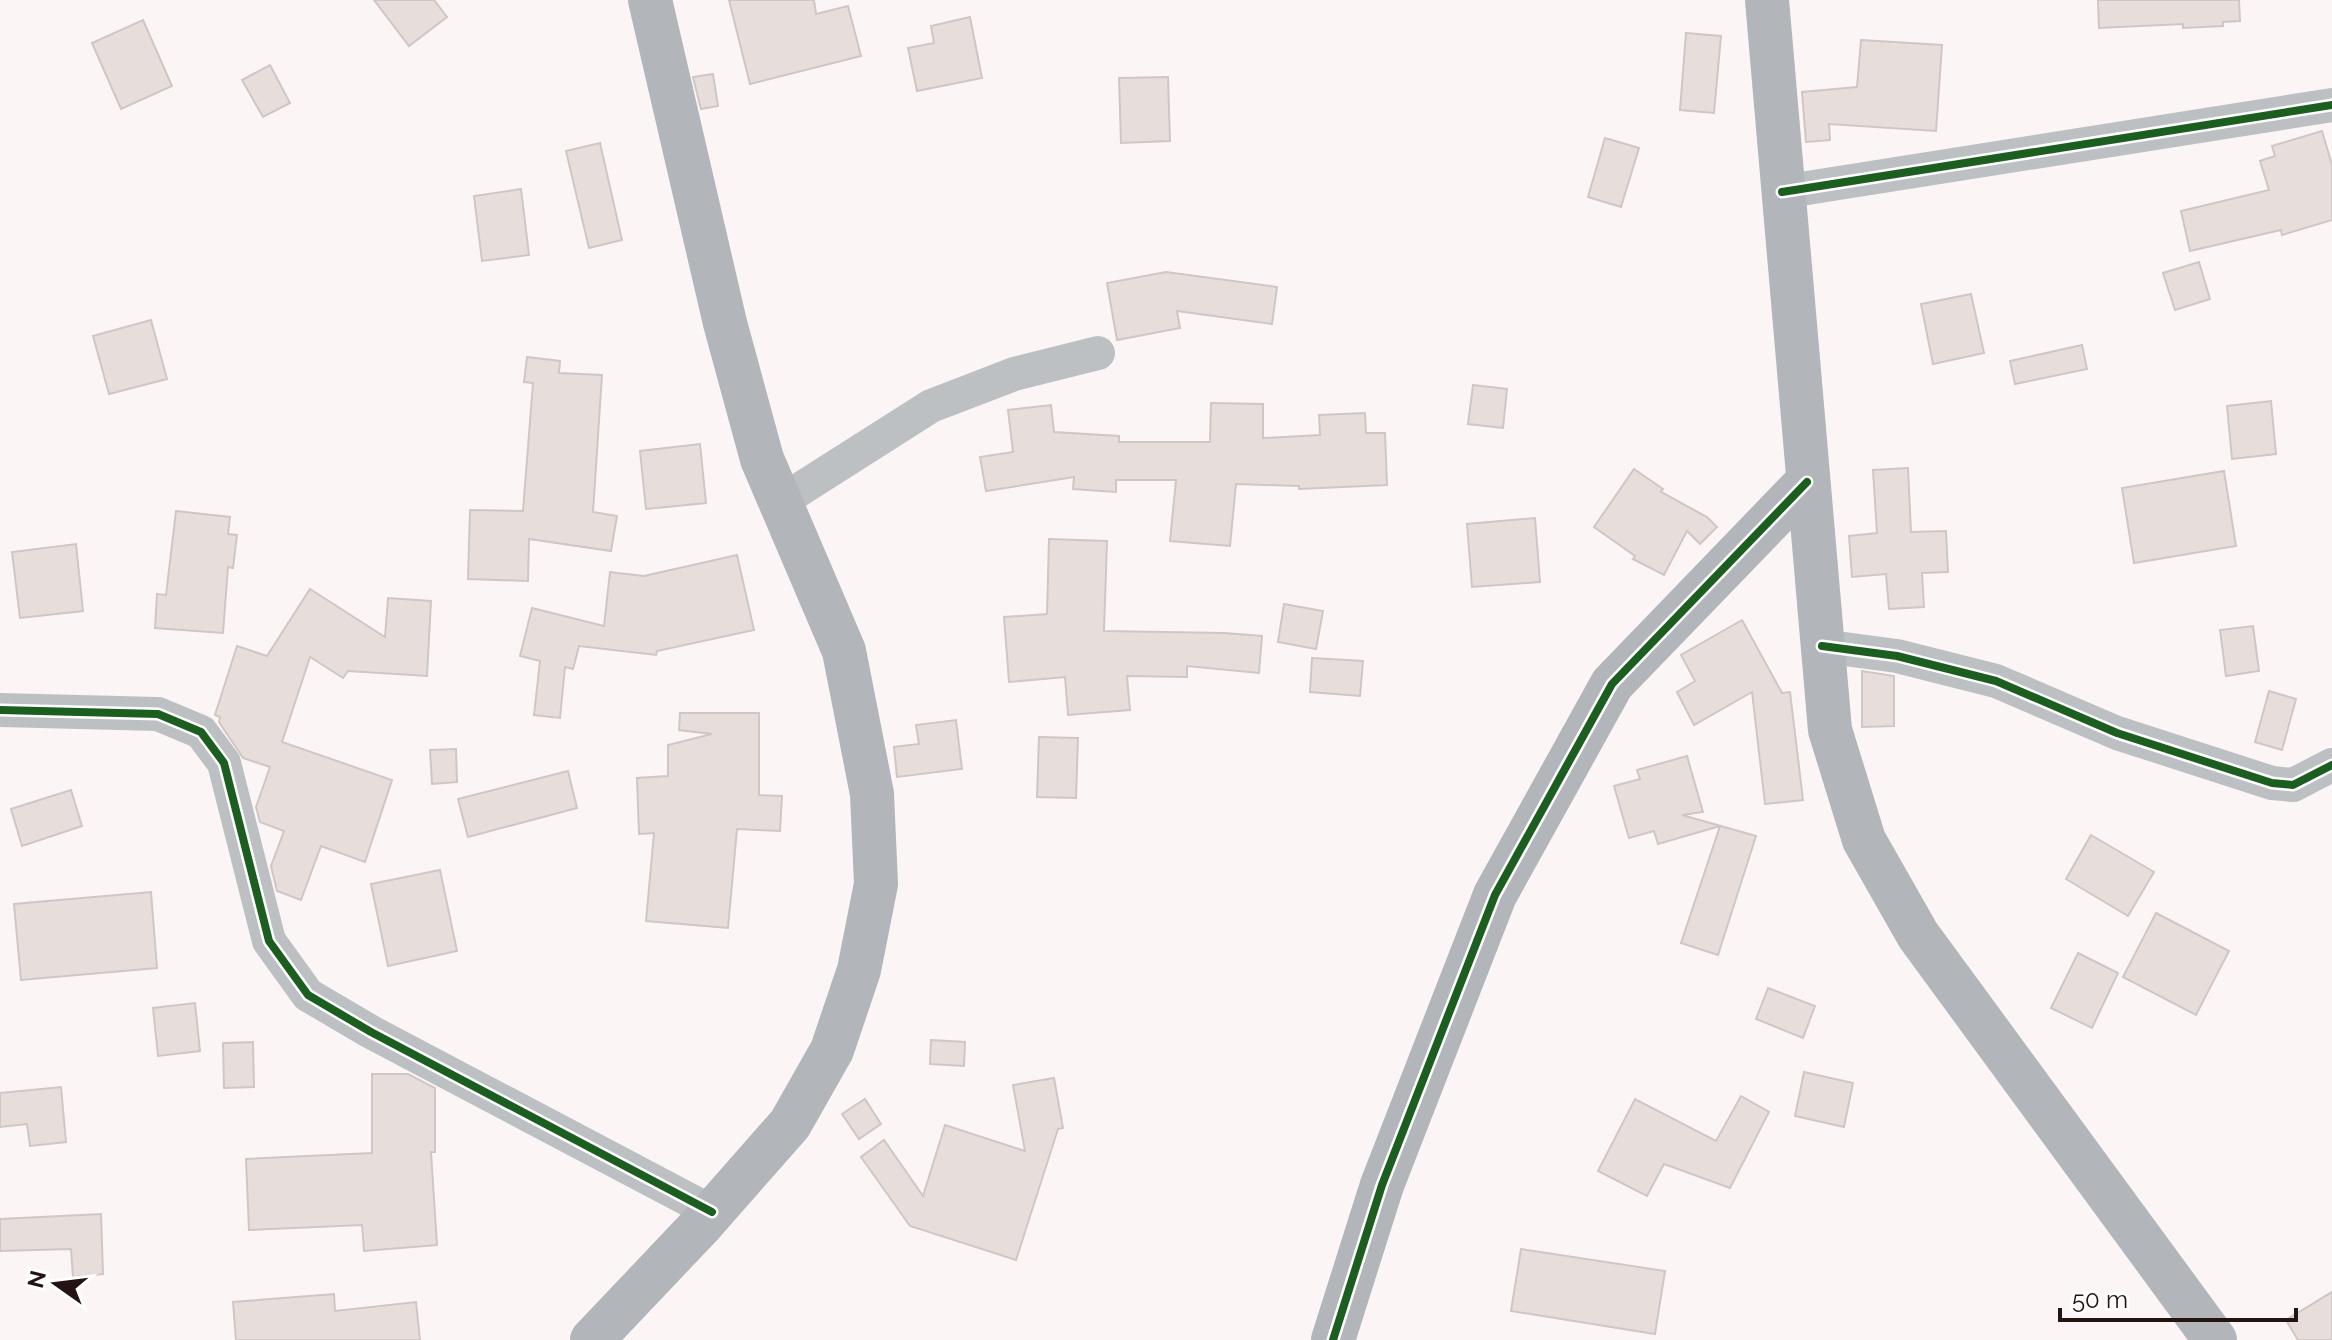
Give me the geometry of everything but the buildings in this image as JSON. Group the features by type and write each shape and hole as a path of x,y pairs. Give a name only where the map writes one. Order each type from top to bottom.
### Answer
{"main road":[{"path":"592,1340 790,1124 832,1050 859,970 876,884 872,794 844,651 762,459 725,323 650,0"},
{"path":"1767,0 1830,730 1864,840 1918,935 2215,1340"},
{"path":"1333,1340 1382,1185 1495,895 1612,684 1807,482"}],"street":[{"path":"1782,192 2332,105"},
{"path":"780,502 931,406 1014,374 1098,353"},
{"path":"1822,646 1897,656 1996,681 2117,733 2272,783 2293,785 2332,765"},
{"path":"0,710 158,714 201,732 224,763 269,941 308,995 371,1032 712,1212"}],"cycle path":[{"path":"1782,192 2332,105"},
{"path":"1333,1340 1382,1185 1495,895 1612,684 1807,482"},
{"path":"1822,646 1897,656 1996,681 2117,733 2272,783 2293,785 2332,765"},
{"path":"0,710 158,714 201,732 224,763 269,941 308,995 371,1032 712,1212"}]}
